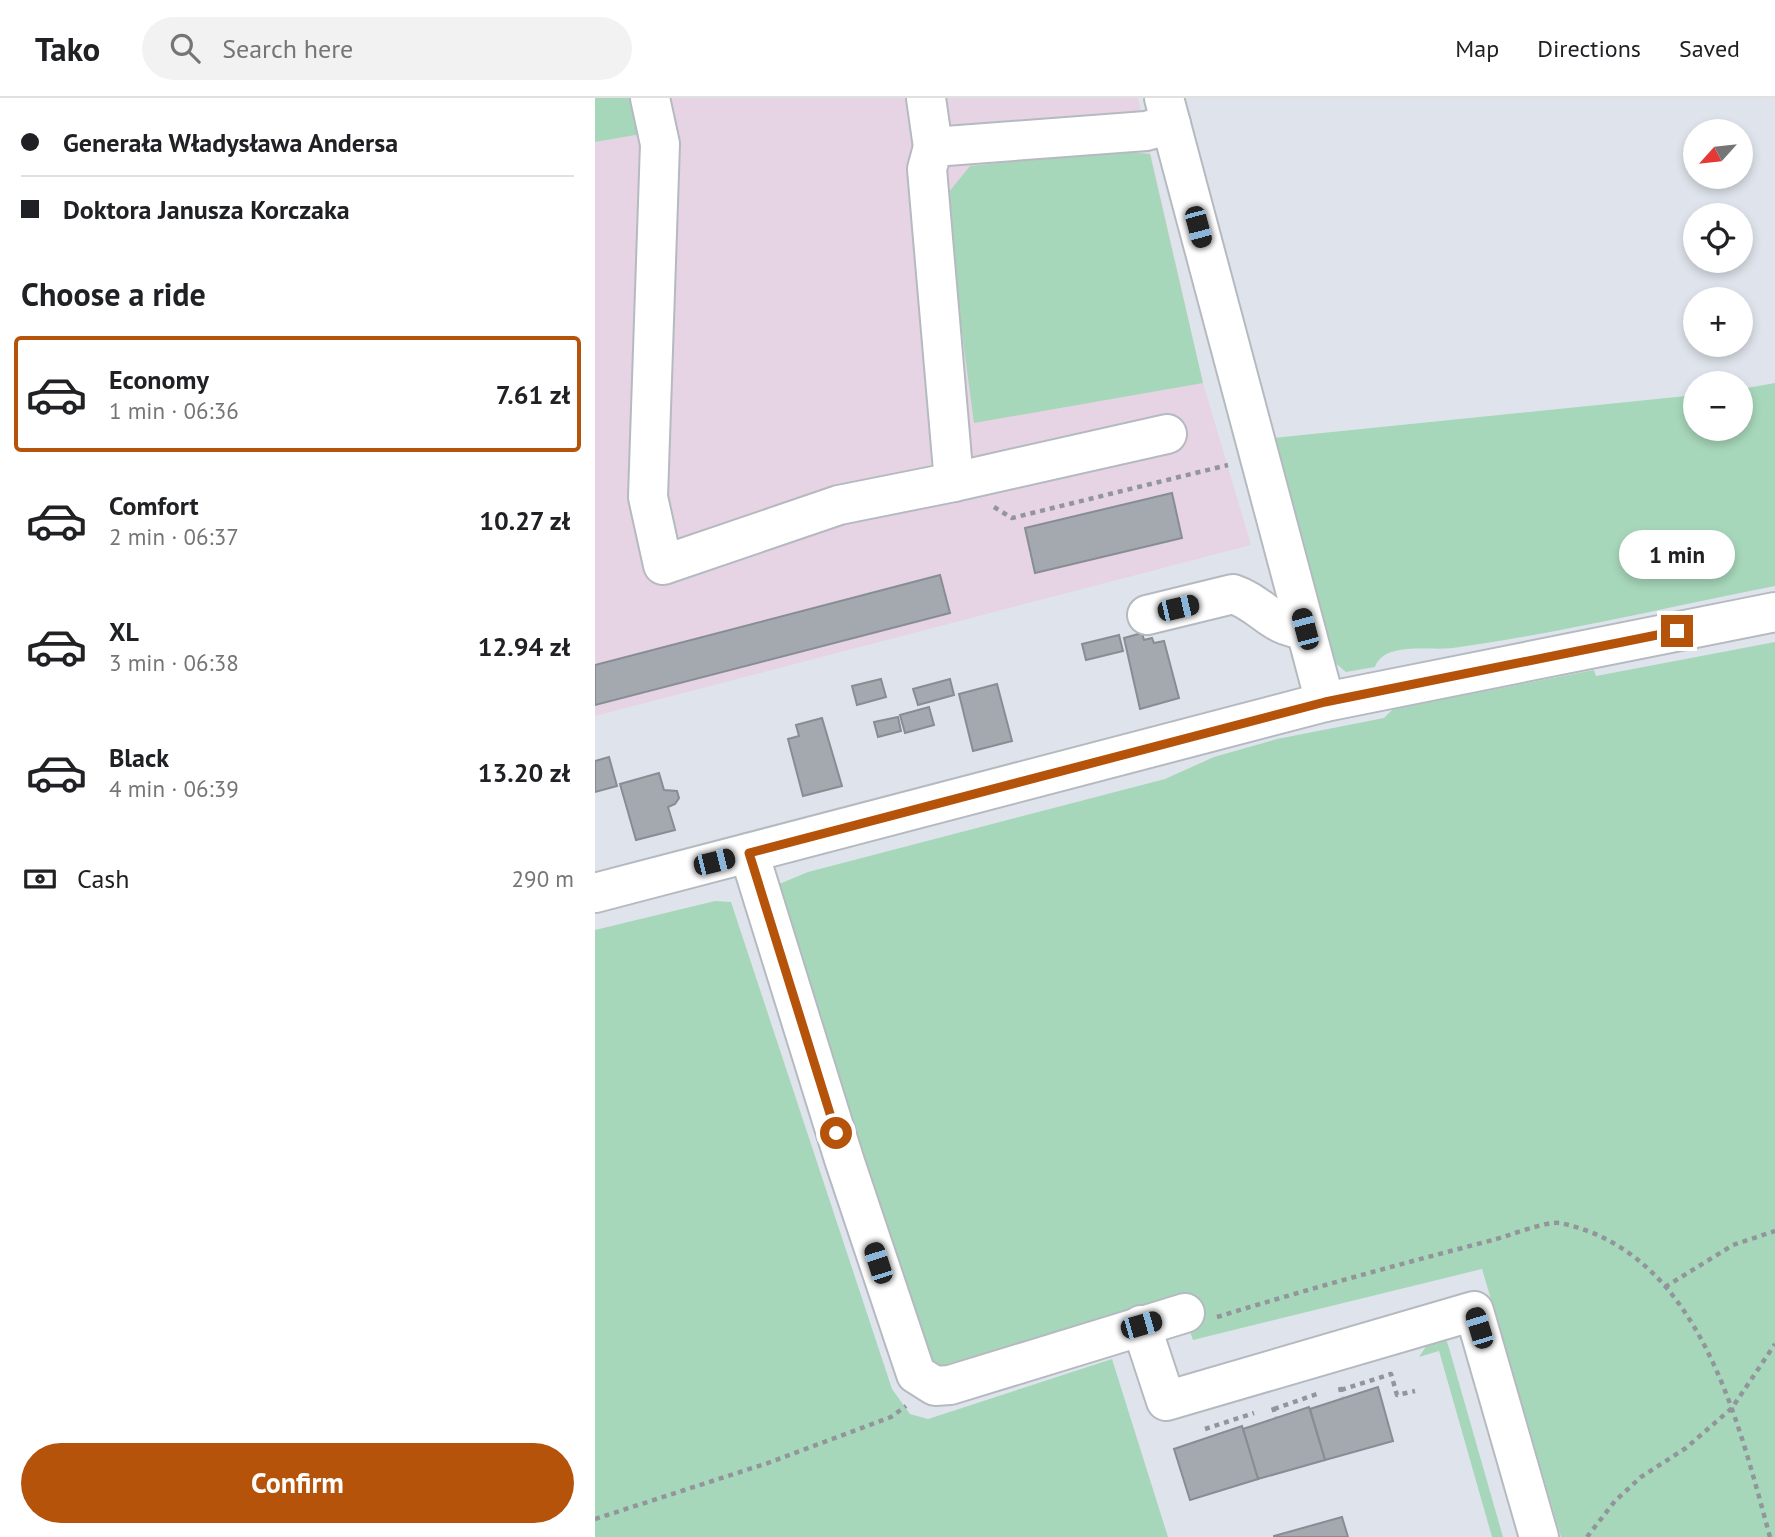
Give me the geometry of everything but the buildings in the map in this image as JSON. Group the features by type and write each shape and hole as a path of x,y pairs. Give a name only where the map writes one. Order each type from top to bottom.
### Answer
{"street":[{"path":"650,98 660,144 648,497 663,565 839,505 1167,435"},
{"path":"926,98 933,147 927,169 954,482"},
{"path":"933,147 1146,131 1167,111 1325,702"},
{"path":"1147,615 1233,594 1245,598 1286,628 1305,629"},
{"path":"595,893 1325,702 1775,612"},
{"path":"749,853 844,1159 916,1374 935,1386 950,1385 1185,1313"},
{"path":"1141,1325 1166,1401 1474,1311 1539,1537"}],"path":[{"path":"1012,518 1225,466"},
{"path":"1185,1313 1196,1324 1345,1278 1557,1223 1611,1243 1658,1278 1711,1354 1732,1408 1770,1537"},
{"path":"1665,1287 1733,1245 1775,1231"},
{"path":"1587,1537 1615,1502 1641,1477 1686,1448 1732,1408 1775,1344"},
{"path":"1342,1397 1340,1388 1391,1374 1397,1395 1415,1391"},
{"path":"595,1519 768,1463 891,1417 909,1404"},
{"path":"1272,1406 1276,1417"},
{"path":"1204,1425 1207,1436"}],"shaded area":[{"path":"643,98 1138,98 1203,383 1251,545 595,716 595,142 653,132"}],"green space":[{"path":"595,98 643,98 653,132 595,142"},
{"path":"1115,151 1150,154 1203,383 974,423 944,198 970,166"},
{"path":"1775,383 1775,586 1493,642 1453,648 1398,650 1388,653 1375,667 1346,672 1333,661 1273,438 1683,396 1683,441 1753,441 1753,387"},
{"path":"1775,642 1775,1537 1561,1537 1482,1269 1193,1340 1178,1298 948,1367 931,1364 772,887 808,872 1165,779 1214,757 1277,739 1384,718 1393,709 1594,670 1596,676"},
{"path":"715,901 731,902 892,1389 910,1414 928,1419 1112,1359 1168,1537 595,1537 595,930"},
{"path":"1445,1336 1503,1537 1492,1537 1439,1351 1419,1357 1429,1342"}],"route":[{"path":"836,1133 749,853 1325,702 1677,631"}]}
